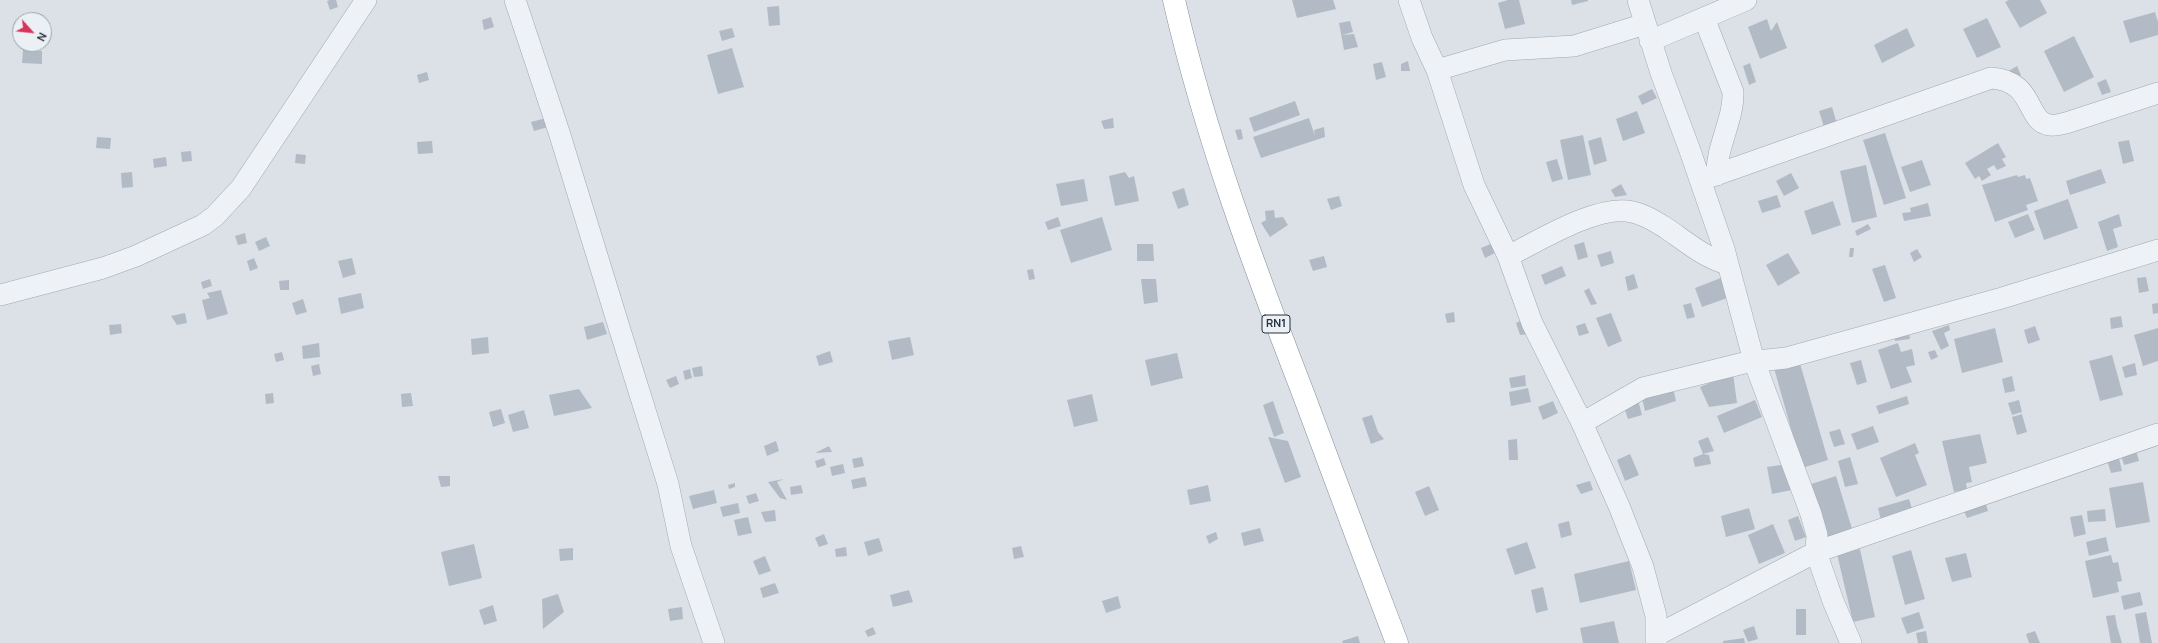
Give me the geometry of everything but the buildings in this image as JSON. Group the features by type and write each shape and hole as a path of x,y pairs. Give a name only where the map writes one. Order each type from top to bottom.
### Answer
{"highway":[{"name":"RN1","path":"1174,0 1193,78 1215,154 1242,232 1397,643"}],"street":[{"path":"0,295 103,268 136,256 203,225 215,216 241,188 366,0"},
{"path":"515,0 559,132 668,484 681,546 714,643"},
{"path":"1409,0 1422,38 1437,70 1474,185 1508,256 1532,323 1582,423 1619,506 1643,567 1656,616 1656,639 1816,552 2158,434"},
{"path":"1638,0 1647,33 1708,178 1728,264 1754,361 1811,514 1817,535 1816,552 1833,601 1851,643"},
{"path":"1437,70 1505,50 1574,46 1647,33 1704,18 1746,0"},
{"path":"1704,18 1732,92 1732,107 1718,157 1708,178"},
{"path":"1708,178 1991,78 2003,79 2014,84 2023,92 2035,114 2042,122 2050,125 2066,123 2158,93"},
{"path":"1508,256 1581,221 1603,213 1626,211 1650,218 1706,255 1728,264"},
{"path":"1582,423 1643,388 1754,361 1786,358 2002,298 2158,250"}]}
